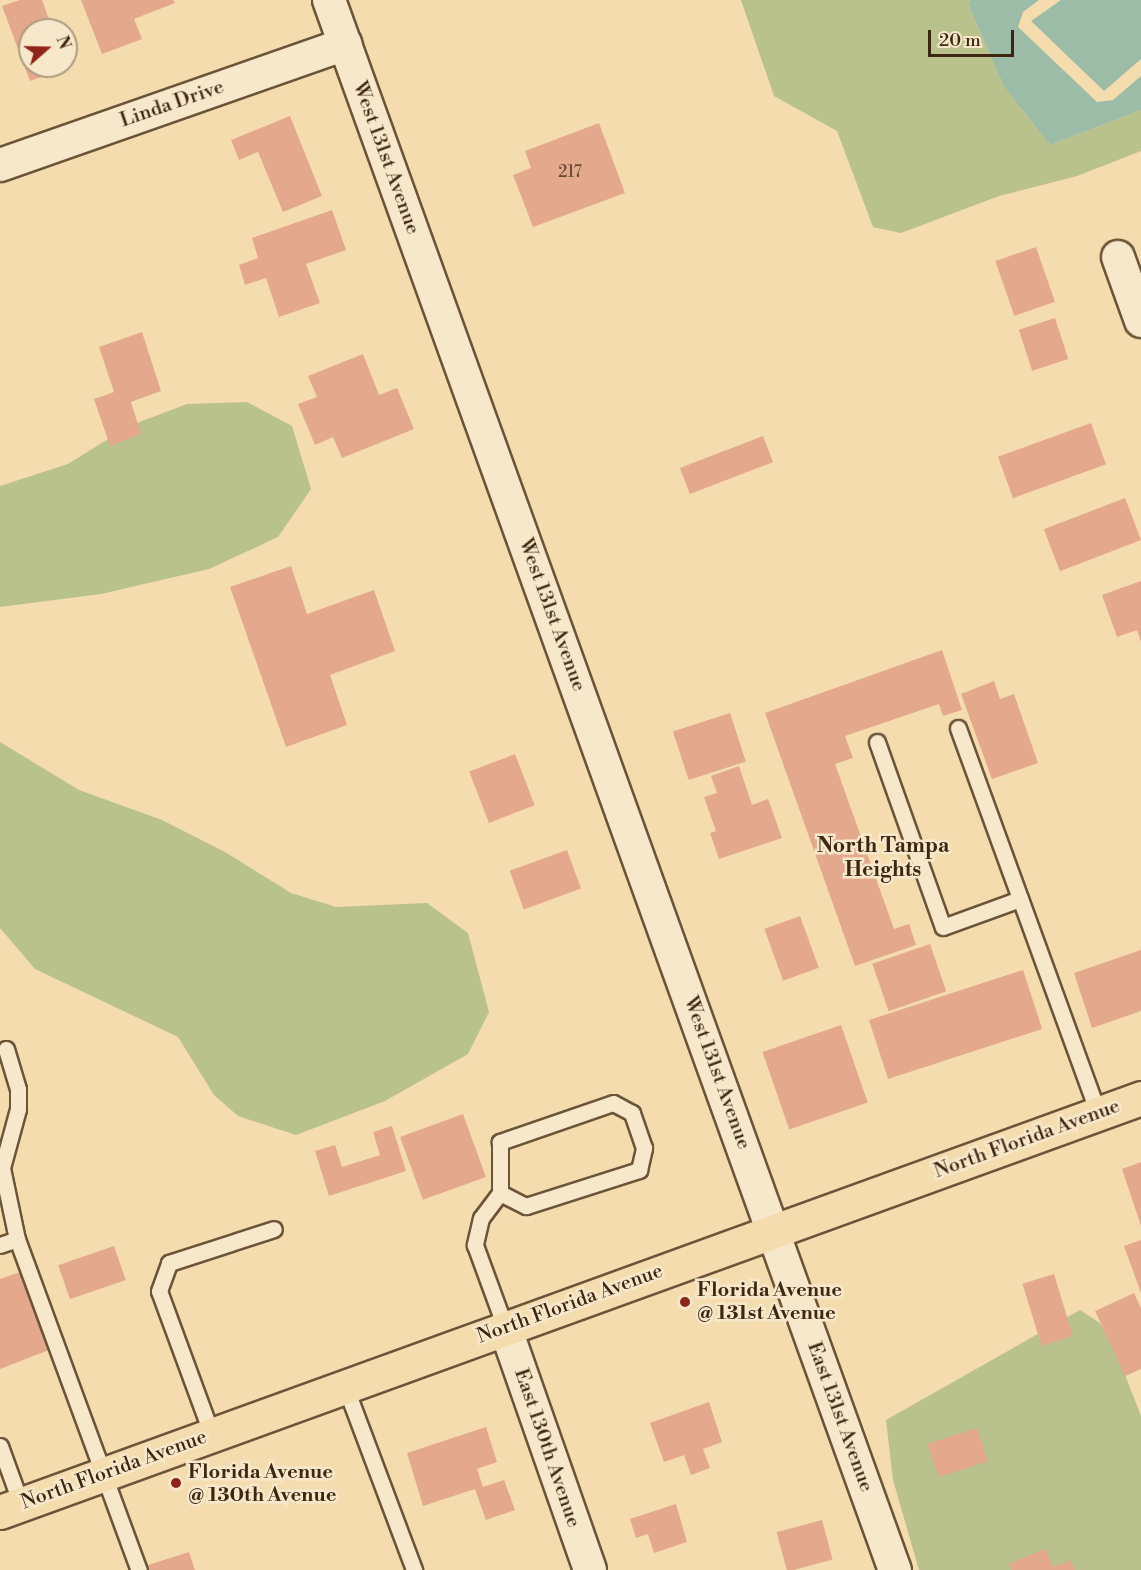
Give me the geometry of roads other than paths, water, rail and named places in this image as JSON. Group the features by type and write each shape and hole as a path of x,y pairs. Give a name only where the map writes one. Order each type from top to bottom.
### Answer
{"main road":[{"name":"North Florida Avenue","path":"10,1508 504,1327 1141,1098"}],"street":[{"name":"West 131st Avenue","path":"329,0 774,1231"},
{"name":"Linda Drive","path":"0,165 345,44"},
{"path":"1118,257 1141,321"},
{"name":"East 131st Avenue","path":"774,1231 895,1570"},
{"name":"East 130th Avenue","path":"504,1327 590,1570"}],"lane":[{"path":"958,728 1098,1113"},
{"path":"877,742 944,927 1020,899"},
{"path":"6,1049 18,1089 18,1109 2,1168 17,1239 83,1425 105,1473 139,1570"},
{"path":"500,1193 526,1206 639,1170 644,1148 632,1113 613,1103 500,1142 500,1193 481,1218 475,1245 504,1327"},
{"path":"212,1435 159,1291 169,1263 274,1229"},
{"path":"0,1245 17,1239"},
{"path":"345,1386 414,1570"},
{"path":"0,1446 10,1508"}],"place":[{"name":"Florida Avenue @ 131st Avenue","path":"685,1302"},
{"name":"Florida Avenue @ 130th Avenue","path":"176,1483"}],"district":[{"name":"North Tampa Heights","path":"883,858"}]}
